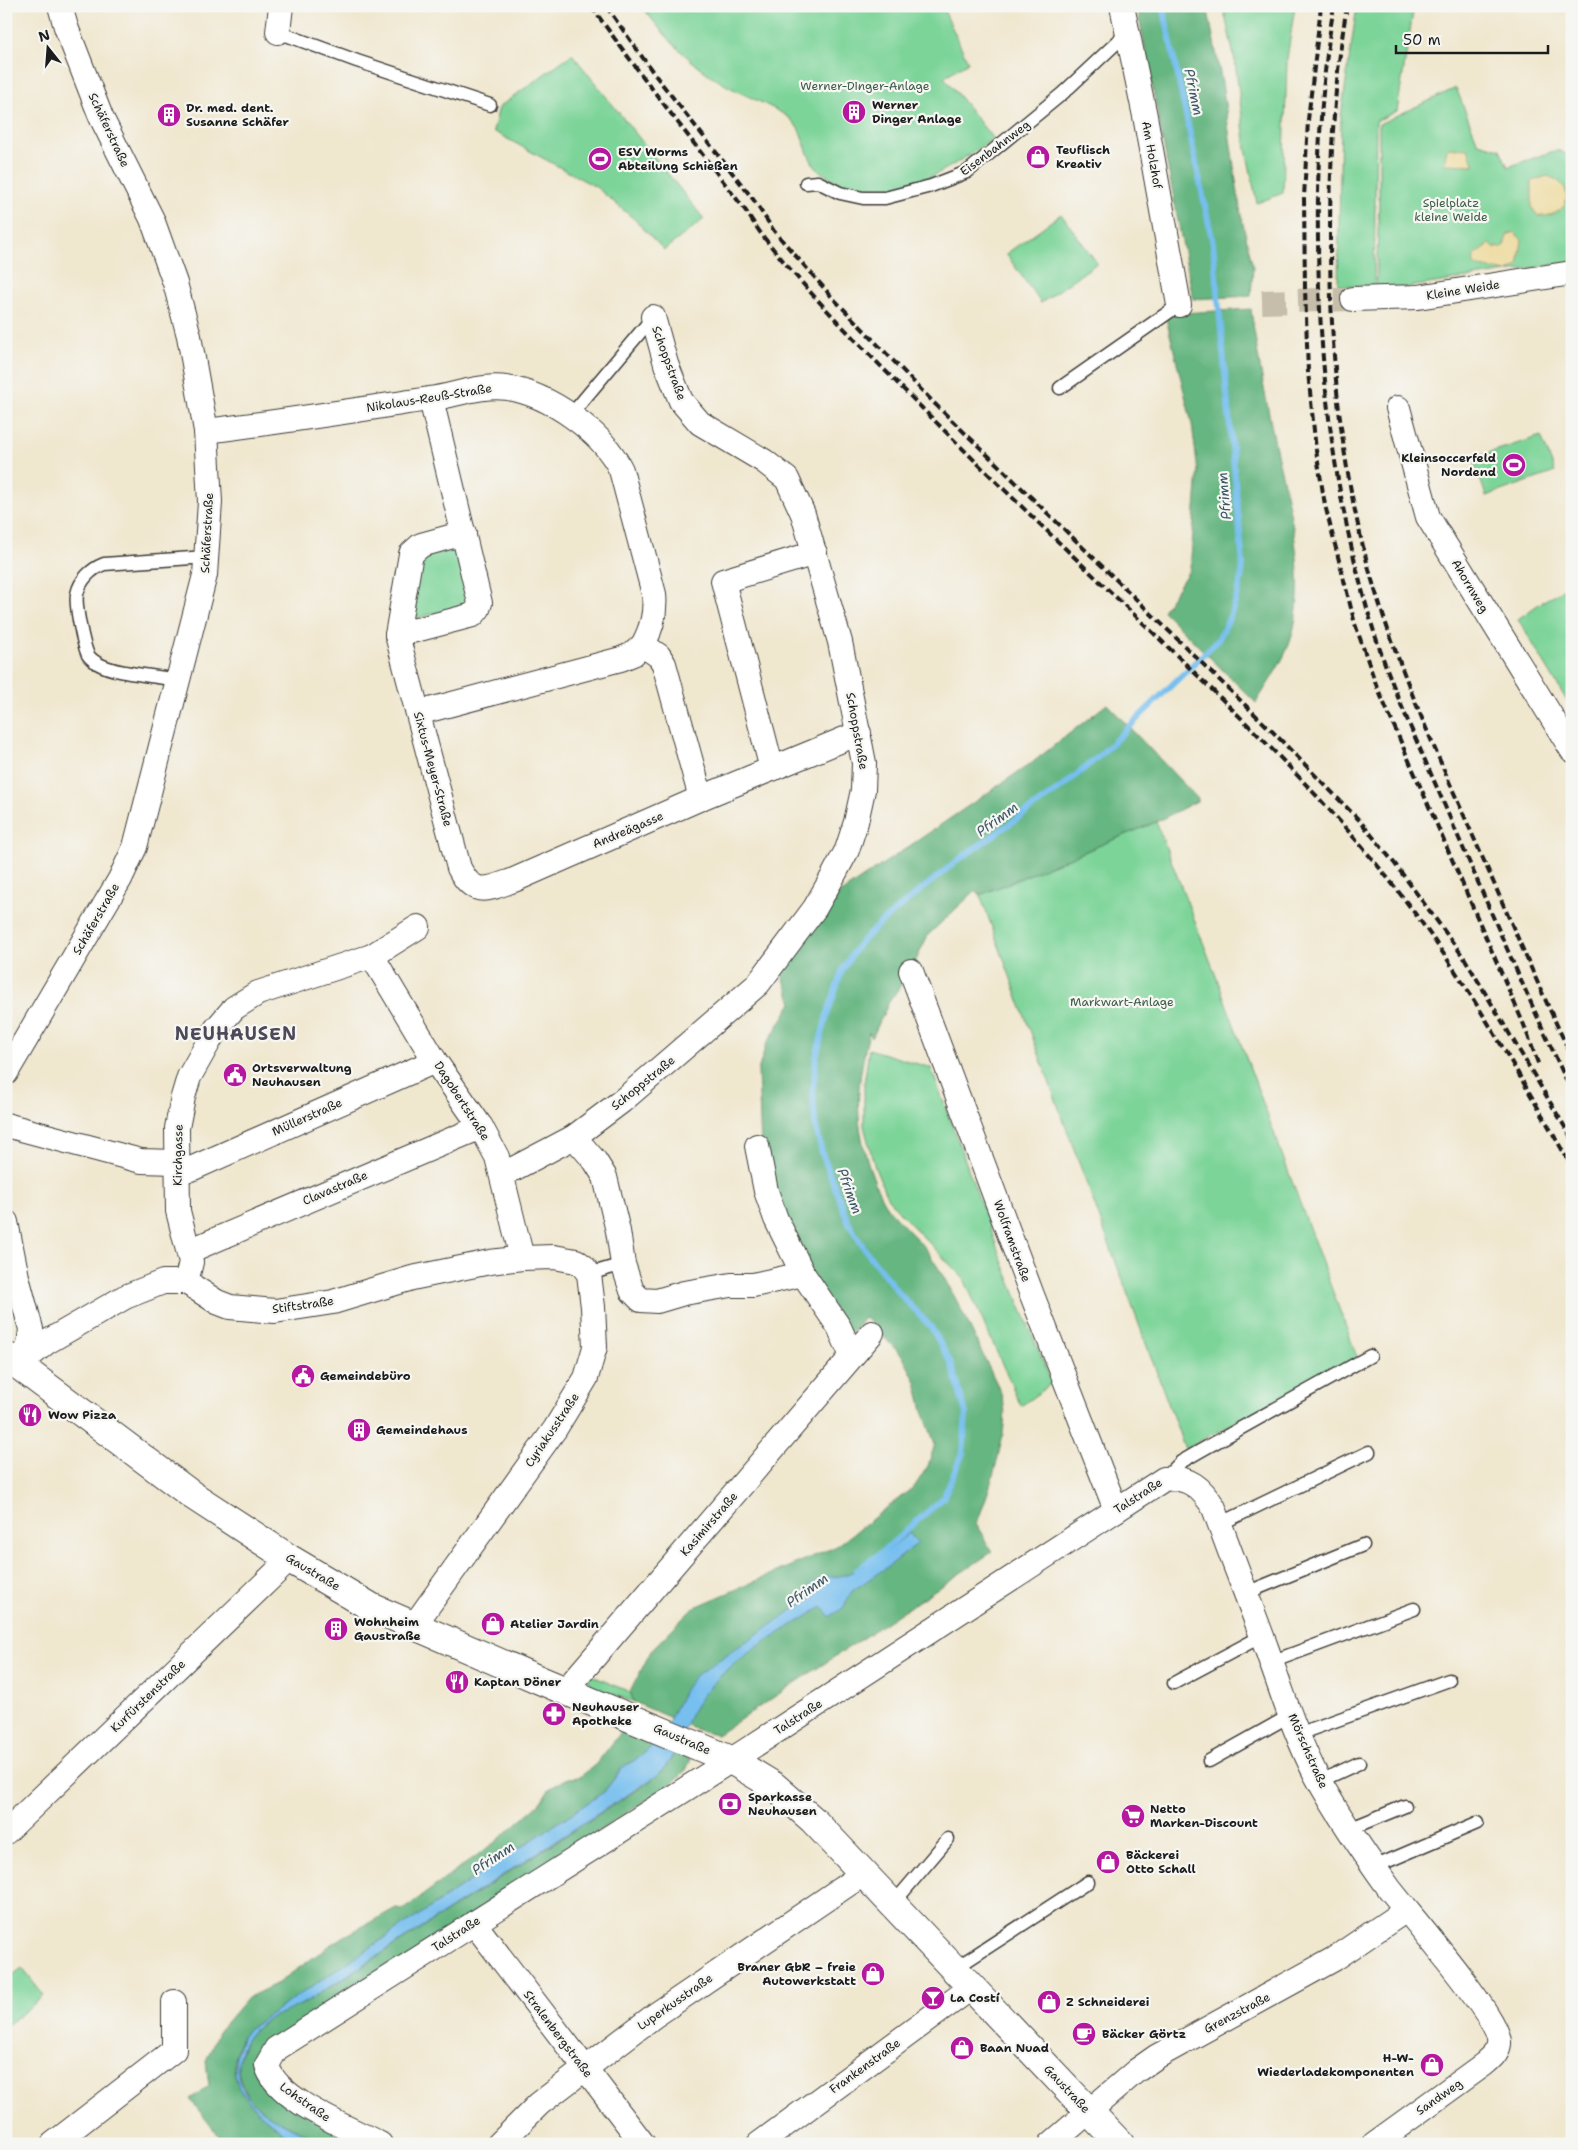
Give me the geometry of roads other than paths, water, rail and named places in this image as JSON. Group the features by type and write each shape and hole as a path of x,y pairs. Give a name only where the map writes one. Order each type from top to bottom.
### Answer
{"main road":[{"name":"Gaustraße","path":"11,1367 192,1495 290,1559 371,1607 413,1627 731,1760 774,1786 795,1804 863,1874 1120,2144"}],"street":[{"name":"Schäferstraße","path":"6,1073 120,879 135,846 206,574 210,502 206,431 189,336 169,265 142,198 101,117 66,27 60,6"},
{"path":"278,32 281,6"},
{"name":"Am Holzhof","path":"1122,6 1145,116 1179,305"},
{"name":"Kleine Weide","path":"1353,299 1418,297 1572,273"},
{"name":"Schoppstraße","path":"502,1175 574,1137 622,1101 758,984 800,929 847,850 856,822 865,777 859,733 840,642 803,514 787,480 764,461 700,423 681,401 666,364 653,317"},
{"name":"Nikolaus-Reuß-Straße","path":"206,431 431,399 469,391 505,388 523,391 537,397 570,416 616,458 621,470 654,594 655,608 653,621 643,645"},
{"path":"397,634 472,615 478,609 480,596 431,399"},
{"name":"Ahornweg","path":"1398,408 1428,517 1572,750"},
{"name":"Sixtus-Meyer-Straße","path":"464,533 421,545 410,554 397,634 459,868 465,880 473,887 484,890"},
{"path":"772,769 723,581 815,553"},
{"path":"418,713 621,659 633,654 643,645 659,656 664,664 701,798"},
{"name":"Andreägasse","path":"484,890 514,880 701,798 859,733"},
{"path":"372,956 418,927"},
{"name":"Dagobertstraße","path":"372,956 435,1061 481,1128 497,1157 522,1258"},
{"name":"Kirchgasse","path":"186,1282 191,1262 178,1211 177,1128 185,1090 209,1040 223,1018 234,1008 258,993 372,956"},
{"name":"Wolframstraße","path":"911,971 1028,1285 1116,1510"},
{"name":"Müllerstraße","path":"6,1125 141,1161 191,1169 435,1061"},
{"name":"Clavastraße","path":"189,1251 481,1128"},
{"path":"574,1137 595,1161 605,1177 618,1231 623,1264 632,1291 641,1300 648,1302 657,1301 684,1293 731,1285 753,1285 803,1274"},
{"path":"756,1146 766,1191 776,1219 803,1274 839,1327 852,1356"},
{"path":"6,1222 17,1277 31,1330 29,1345 11,1367"},
{"path":"522,1258 554,1257 576,1261 583,1266 588,1274"},
{"name":"Stiftstraße","path":"186,1282 217,1302 230,1307 275,1310 333,1302 412,1278 522,1258"},
{"name":"Cyriakusstraße","path":"413,1627 544,1444 586,1378 596,1347 588,1274"},
{"path":"11,1367 47,1342 124,1297 163,1282 186,1282"},
{"name":"Kasimirstraße","path":"565,1691 872,1333"},
{"name":"Mörschstraße","path":"1164,1479 1177,1478 1196,1487 1207,1496 1220,1524 1294,1724 1320,1781 1374,1868 1406,1910 1443,1953 1480,2005 1494,2027 1499,2044"},
{"name":"Talstraße","path":"267,2065 276,2050 731,1760 1164,1479"},
{"name":"Kurfürstenstraße","path":"6,1832 290,1559"},
{"name":"Luperkusstraße","path":"499,2144 539,2104 654,2016 863,1874"},
{"name":"Grenzstraße","path":"1051,2144 1136,2071 1156,2057 1334,1960 1406,1910"},
{"name":"Stralenbergstraße","path":"474,1923 643,2144"},
{"name":"Frankenstraße","path":"759,2144 963,1978"},
{"path":"54,2144 174,2050 174,2002"},
{"name":"Sandweg","path":"1374,2144 1477,2070 1494,2054 1499,2044"},
{"name":"Lohstraße","path":"267,2065 275,2081 317,2113 360,2136 380,2144"}],"lane":[{"path":"278,32 357,61 490,105"},
{"name":"Eisenbahnweg","path":"806,183 818,182 840,193 863,198 885,198 931,186 967,172 1062,93 1128,33"},
{"path":"1060,388 1179,305"},
{"path":"570,416 653,317"},
{"path":"179,680 108,668 89,656 82,631 77,595 87,575 93,568 104,564 207,557"},
{"path":"588,1274 623,1264"},
{"name":"Talstraße","path":"1164,1479 1181,1462 1370,1356"},
{"path":"1220,1524 1369,1452"},
{"path":"1246,1593 1362,1544"},
{"path":"1271,1662 1414,1609"},
{"path":"1174,1684 1262,1636"},
{"path":"1209,1761 1294,1724 1449,1680"},
{"path":"1320,1781 1359,1764"},
{"path":"1350,1830 1404,1806"},
{"path":"1374,1868 1477,1823"},
{"path":"892,1905 948,1839"},
{"path":"963,1978 1088,1882"}],"water":[{"path":"909,1533 918,1543 852,1591 843,1608 830,1617 822,1607 770,1638 722,1675 696,1705 675,1751 665,1768 658,1775 319,1994 298,2006 268,2019 253,2031 244,2043 239,2058 238,2075 243,2090 266,2113 326,2144 297,2144 258,2112 239,2089 235,2074 235,2056 248,2029 604,1792 623,1767 640,1757 660,1739 685,1688 695,1676 815,1595 809,1586 825,1576 835,1577 846,1574 869,1563"}],"waterway":[{"name":"Pfrimm","path":"856,1570 882,1552 943,1498 963,1453 966,1413 951,1363 931,1327 898,1292 866,1251 849,1224 822,1153 815,1123 813,1091 816,1057 827,1015 842,971 857,946 879,924 958,860 1062,787 1099,756 1218,640 1231,613 1240,585 1243,565 1213,244 1163,6"}],"tunnel":[{"path":"1262,302 1353,299"}],"railway":[{"path":"591,6 743,207 762,235 822,305 983,469 1254,731 1361,846 1413,910 1462,982 1572,1167"},
{"path":"606,6 655,75 753,199 774,231 831,296 934,403 1273,732 1360,821 1395,864 1465,959 1572,1139"},
{"path":"1321,6 1308,120 1304,198 1308,372 1316,450 1325,505 1355,624 1377,687 1524,1025 1539,1066"},
{"path":"1334,6 1326,64 1319,151 1319,287 1321,335 1330,429 1346,522 1369,615 1385,665 1415,739 1508,952 1572,1092"},
{"path":"1347,6 1339,63 1334,121 1331,179 1330,280 1339,410 1352,496 1361,538 1382,613 1418,710 1572,1057"}],"place":[{"name":"Werner Dinger Anlage","path":"854,112"},
{"name":"Dr. med. dent. Susanne Schäfer","path":"169,115"},
{"name":"Teuflisch Kreativ","path":"1038,157"},
{"name":"ESV Worms Abteilung Schießen","path":"600,159"},
{"name":"Kleinsoccerfeld Nordend","path":"1514,465"},
{"name":"Ortsverwaltung Neuhausen","path":"235,1075"},
{"name":"Gemeindebüro","path":"303,1376"},
{"name":"Wow Pizza","path":"30,1415"},
{"name":"Gemeindehaus","path":"359,1430"},
{"name":"Atelier Jardin","path":"493,1624"},
{"name":"Wohnheim Gaustraße","path":"336,1629"},
{"name":"Kaptan Döner","path":"457,1682"},
{"name":"Neuhauser Apotheke","path":"554,1714"},
{"name":"Sparkasse Neuhausen","path":"730,1804"},
{"name":"Netto Marken-Discount","path":"1133,1816"},
{"name":"Bäckerei Otto Schall","path":"1108,1862"},
{"name":"Braner GbR – freie Autowerkstatt","path":"873,1974"},
{"name":"La Costí","path":"933,1998"},
{"name":"Z Schneiderei","path":"1049,2002"},
{"name":"Bäcker Görtz","path":"1084,2034"},
{"name":"Baan Nuad","path":"962,2048"},
{"name":"H-W- Wiederladekomponenten","path":"1432,2065"}],"district":[{"name":"NEUHAUSEN","path":"236,1034"}],"park label":[{"name":"Werner-Dinger-Anlage","path":"865,86"},
{"name":"Spielplatz kleine Weide","path":"1451,210"},
{"name":"Markwart-Anlage","path":"1122,1002"}]}
